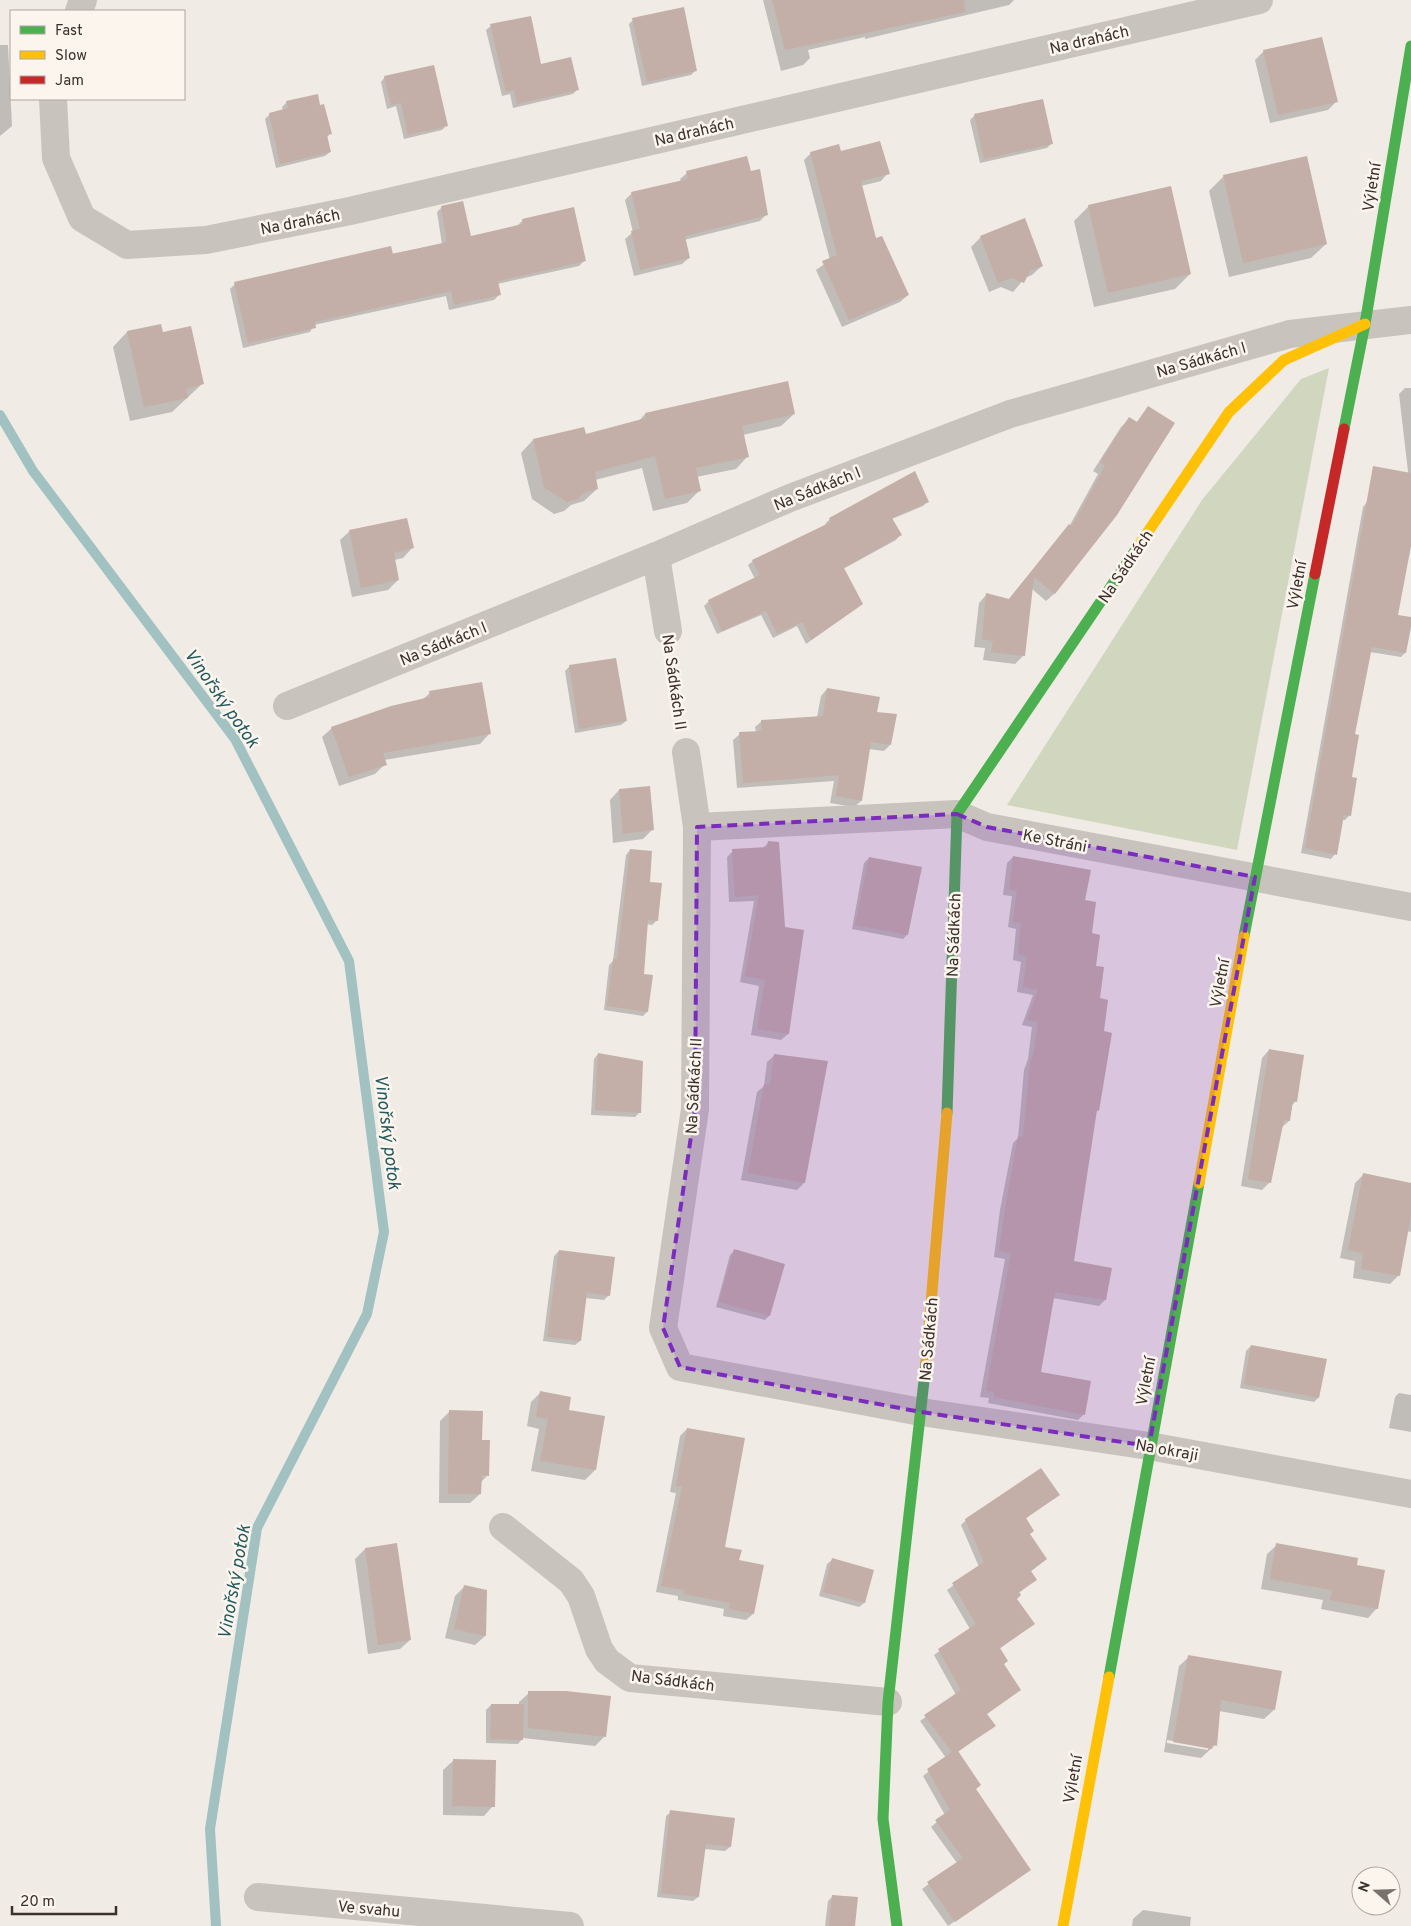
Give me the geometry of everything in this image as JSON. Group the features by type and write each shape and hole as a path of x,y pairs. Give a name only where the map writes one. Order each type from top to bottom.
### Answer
{"street":[{"name":"Na drahách","path":"54,100 56,158 82,218 127,244 206,240 350,211 1259,0"},
{"name":"Výletní","path":"1063,1926 1149,1446 1255,877 1365,324 1411,46"},
{"name":"Na Sádkách I","path":"287,706 656,556 790,498 1010,414 1290,334 1411,320"},
{"name":"Na Sádkách","path":"897,1926 883,1819 888,1702 922,1412 946,1139 957,814 1229,412 1284,360 1365,324"},
{"name":"Na Sádkách II","path":"656,556 668,631"},
{"name":"Na Sádkách II","path":"686,752 697,827 695,1109 663,1328 680,1367 922,1412"},
{"name":"Ke Stráni","path":"697,827 957,814 987,827 1411,907"},
{"name":"Na okraji","path":"922,1412 1149,1446 1411,1494"},
{"name":"Na Sádkách","path":"503,1527 571,1581 581,1596 599,1648 607,1661 630,1678 888,1702"},
{"name":"Ve svahu","path":"258,1897 570,1926"}],"path":[{"name":"Na Sádkách II","path":"668,631 686,752"}],"highlighted area":[{"path":"957,814 987,827 1255,877 1149,1446 921,1412 680,1367 663,1328 695,1109 697,827"}],"green space":[{"path":"1329,368 1237,850 1007,805 1202,500 1301,379"}],"building":[{"path":"772,0 964,0 965,12 785,50"},
{"path":"684,7 697,71 647,82 632,18"},
{"path":"531,16 541,64 571,57 579,90 517,104 514,90 506,92 490,24"},
{"path":"1322,37 1338,102 1278,115 1263,50"},
{"path":"434,65 448,126 408,135 401,103 391,105 384,76"},
{"path":"318,94 320,105 324,104 332,134 327,135 331,152 280,164 269,113 288,108 286,101"},
{"path":"1043,99 1053,144 984,159 974,114"},
{"path":"880,141 890,174 861,181 876,238 882,236 909,295 849,320 822,261 837,255 810,152 839,144 841,151"},
{"path":"747,156 751,171 760,169 768,215 685,236 690,258 640,270 631,231 640,229 631,192 688,179 686,171"},
{"path":"1307,156 1327,244 1243,263 1223,175"},
{"path":"1171,186 1191,274 1108,293 1088,205"},
{"path":"463,201 471,236 523,224 522,219 574,207 586,261 498,281 501,295 454,305 451,291 315,322 316,328 248,343 234,282 391,246 393,254 447,242 441,206"},
{"path":"1025,218 1043,266 1030,271 1024,283 1012,278 998,283 980,236"},
{"path":"161,324 163,332 191,326 204,384 186,389 188,398 144,407 127,331"},
{"path":"788,381 795,414 742,426 749,457 696,468 701,491 665,499 655,456 595,472 598,489 583,493 578,499 567,502 544,487 533,439 584,427 586,434 646,418 645,413"},
{"path":"1148,406 1175,423 1117,515 1055,594 1034,577 1025,656 991,652 993,641 982,639 986,593 1009,599 1069,524 1072,526 1105,466 1100,462 1129,417 1137,422"},
{"path":"1373,466 1411,473 1411,546 1398,615 1411,617 1411,627 1406,653 1372,647 1355,734 1359,735 1352,777 1357,778 1351,816 1344,815 1337,855 1305,848"},
{"path":"915,471 929,502 892,518 902,535 844,568 863,604 811,640 802,622 777,634 766,611 722,631 708,600 760,575 752,560 831,522 829,518"},
{"path":"407,518 414,548 394,553 399,580 361,588 349,530"},
{"path":"616,658 627,721 579,729 569,665"},
{"path":"482,682 491,734 383,753 387,765 349,777 331,727 391,706 430,697 429,691"},
{"path":"827,688 880,697 877,712 897,714 891,745 871,742 862,801 836,796 839,775 743,783 739,732 762,731 761,720 823,716"},
{"path":"650,786 654,830 623,834 619,789"},
{"path":"768,841 779,842 785,927 804,930 789,1034 757,1029 765,980 745,976 759,895 735,897 732,849 767,847"},
{"path":"630,849 652,851 650,882 662,883 658,921 648,920 644,974 653,975 648,1012 607,1006 613,959 617,960"},
{"path":"1013,856 1091,870 1085,900 1096,902 1092,933 1100,935 1096,966 1104,967 1100,998 1108,1000 1104,1031 1112,1033 1099,1111 1097,1110 1074,1261 1112,1268 1106,1300 1055,1292 1041,1372 1091,1381 1085,1415 994,1397 994,1392 986,1391 1011,1253 999,1251 1018,1136 1023,1137 1030,1063 1034,1052 1038,1022 1027,1020 1038,990 1023,987 1027,956 1018,954 1021,923 1013,922 1017,891 1009,889"},
{"path":"869,857 922,867 908,935 855,925"},
{"path":"1269,1049 1304,1055 1297,1102 1293,1101 1290,1121 1284,1120 1271,1183 1248,1179"},
{"path":"598,1053 643,1061 641,1113 595,1110"},
{"path":"774,1054 828,1061 805,1183 748,1173 764,1084 770,1085"},
{"path":"1363,1173 1411,1183 1411,1216 1400,1276 1361,1269 1363,1253 1348,1250"},
{"path":"734,1249 785,1264 770,1316 719,1302"},
{"path":"559,1250 615,1257 610,1296 587,1293 581,1341 547,1337"},
{"path":"1251,1345 1327,1359 1319,1398 1244,1384"},
{"path":"540,1391 571,1397 569,1410 605,1416 596,1470 540,1461 548,1419 536,1417"},
{"path":"449,1410 483,1411 482,1440 490,1440 489,1476 482,1475 481,1494 448,1494"},
{"path":"687,1428 745,1438 725,1547 742,1550 739,1560 764,1565 754,1614 729,1609 730,1603 684,1594 684,1590 661,1586 682,1487 676,1486"},
{"path":"1041,1468 1060,1495 1026,1518 1034,1531 1030,1534 1047,1559 1031,1571 1037,1580 1019,1592 1021,1595 1017,1599 1035,1624 1000,1648 1008,1661 1004,1664 1021,1690 987,1714 996,1726 958,1751 981,1785 976,1789 1031,1870 955,1922 927,1882 963,1858 935,1820 950,1810 927,1769 952,1752 924,1715 961,1690 938,1649 976,1624 952,1583 984,1562 965,1519"},
{"path":"397,1543 411,1640 378,1645 365,1548"},
{"path":"1276,1543 1358,1558 1357,1565 1385,1570 1378,1609 1330,1600 1332,1590 1270,1579"},
{"path":"832,1558 874,1570 865,1603 823,1592"},
{"path":"464,1585 487,1590 486,1636 454,1629"},
{"path":"1188,1655 1282,1671 1275,1710 1221,1700 1217,1746 1213,1745 1212,1749 1173,1742"},
{"path":"528,1691 566,1691 611,1696 606,1737 528,1728"},
{"path":"491,1704 524,1704 523,1740 490,1739"},
{"path":"453,1759 496,1760 495,1807 452,1806"},
{"path":"670,1810 735,1818 731,1847 706,1844 699,1897 661,1893"},
{"path":"832,1895 858,1897 855,1926 829,1926"}],"waterway":[{"name":"Vinořský potok","path":"0,415 33,471 235,739 349,961 384,1232 367,1314 257,1528 210,1829 216,1926"}],"traffic: fast":[{"path":"1344,429 1365,324 1411,46"},
{"path":"947,1113 957,814 1137,548"},
{"path":"1244,936 1315,574"},
{"path":"1109,1677 1199,1183"},
{"path":"897,1926 883,1819 888,1702 926,1363"}],"traffic: slow":[{"path":"1137,548 1229,412 1284,360 1365,324"},
{"path":"1199,1183 1244,936"},
{"path":"926,1363 947,1113"},
{"path":"1063,1926 1109,1677"}],"traffic: jam":[{"path":"1315,574 1344,429"}]}
